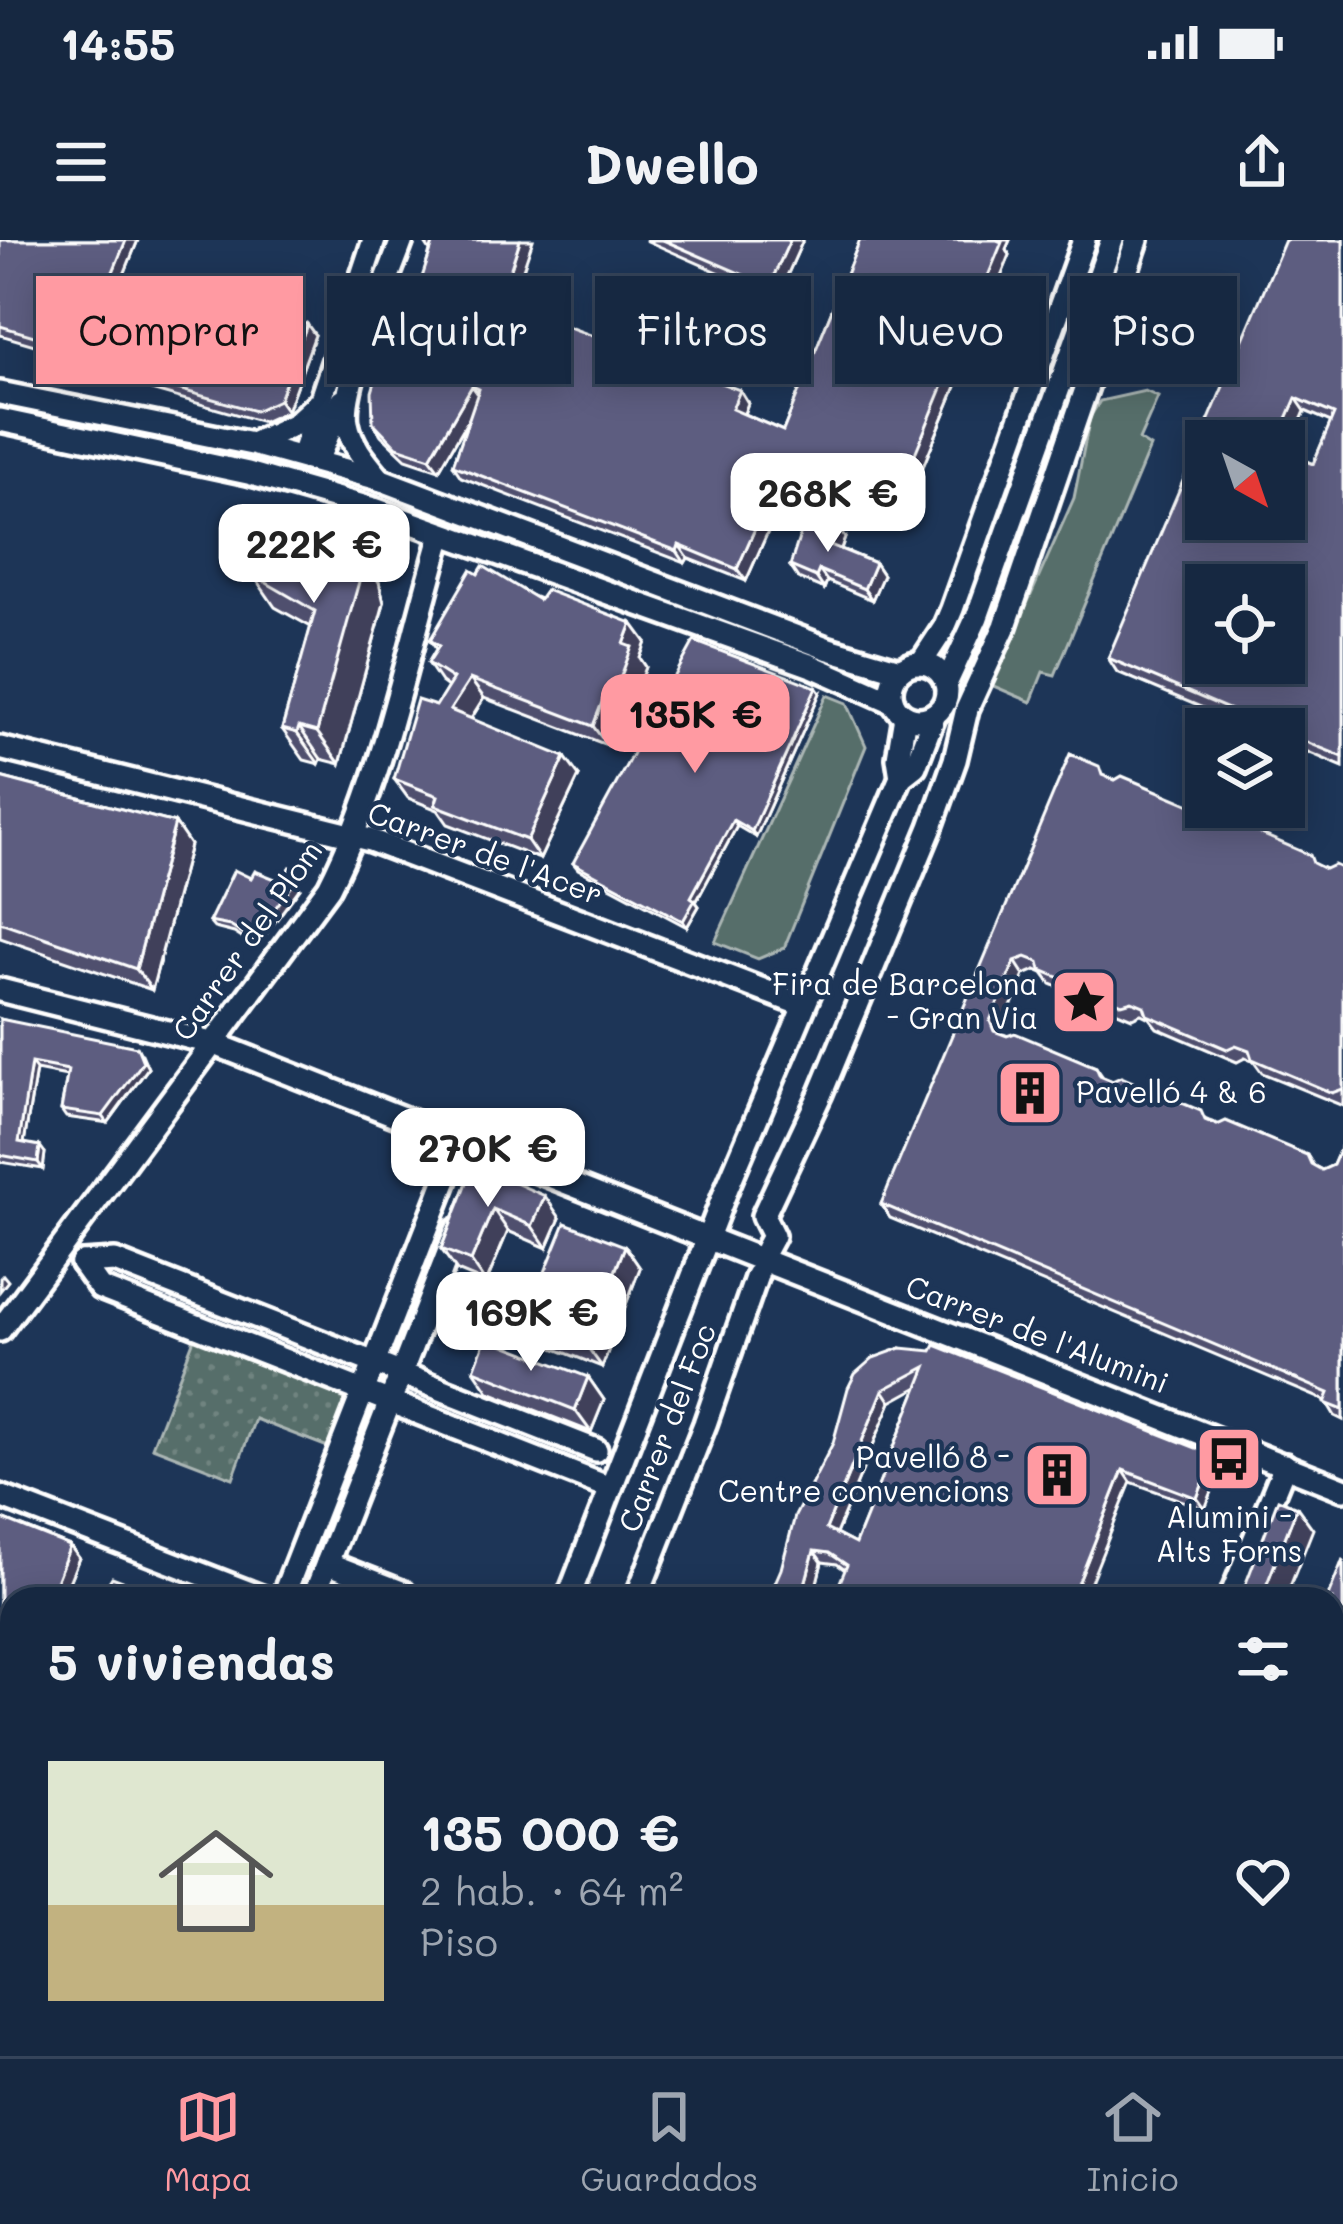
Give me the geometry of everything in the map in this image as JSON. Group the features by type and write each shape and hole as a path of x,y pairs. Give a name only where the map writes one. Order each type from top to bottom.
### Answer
{"street":[{"path":"314,456 319,403 374,240"},
{"path":"314,456 347,393 403,240"},
{"path":"899,709 891,685 911,666 952,609 1084,240"},
{"path":"0,420 248,473 374,509 812,666 932,724 977,617 1112,240"},
{"path":"770,1243 763,1216 821,1093 931,827 956,760 968,706 1005,626 1137,240"},
{"path":"0,393 314,456 821,646 938,670 946,684"},
{"path":"347,393 346,420 352,439 382,480"},
{"path":"252,444 295,424 319,403"},
{"path":"248,473 278,450"},
{"path":"314,456 374,509"},
{"name":"Carrer del Plom","path":"0,1330 329,887 354,837 442,534"},
{"name":"Carrer del Foc","path":"899,709 901,777"},
{"name":"Carrer del Foc","path":"573,1587 802,1005 901,777 915,766 932,724"},
{"name":"Carrer de l'Acer","path":"0,748 418,856 802,1005"},
{"name":"Carrer de l'Alumini","path":"0,989 215,1044 1343,1489"},
{"path":"287,1587 461,1141"},
{"path":"318,1587 465,1210"},
{"path":"424,1238 451,1246"},
{"path":"596,1450 115,1261 82,1263 100,1288 610,1488"},
{"name":"Carrer del Foc","path":"641,1587 756,1277"},
{"path":"175,1317 186,1289"},
{"path":"394,1316 419,1327"},
{"path":"252,1348 263,1319"},
{"path":"304,1368 315,1340"},
{"path":"436,1421 449,1392"},
{"path":"507,1449 518,1420"},
{"path":"1235,1587 1285,1465"},
{"path":"334,1467 360,1477"},
{"path":"0,1496 235,1587"},
{"path":"307,1537 330,1555 392,1587"}],"green space":[{"path":"1093,240 1103,240 1090,276 1080,276"},
{"path":"1070,304 1070,333 972,609 968,608 980,556 1042,384 1046,384 1046,371"},
{"path":"1145,391 1158,397 1139,440 1150,447 1055,675 1043,672 1031,702 991,685 1074,498 1090,417 1100,401"},
{"path":"827,695 847,703 866,746 784,948 758,959 715,942"},
{"path":"197,1331 356,1393 333,1449 255,1419 233,1478 152,1447"}],"building":[{"path":"0,240 126,240 111,276 36,276 36,337 0,326"},
{"path":"423,240 520,240 508,276 422,276 433,244"},
{"path":"663,240 790,240 774,276 746,276"},
{"path":"860,240 1002,242 988,276 845,276"},
{"path":"1285,240 1343,240 1343,757 1305,742 1305,708 1226,708 1108,658 1185,476 1185,540 1305,540 1305,461 1313,464 1334,414 1296,398 1286,420 1209,420 1224,384 1237,384 1237,353"},
{"path":"835,302 835,384 944,384 891,512 781,470 737,569 679,545 677,551 453,465 479,389 472,386 430,458 397,447 373,422 374,384 571,384 571,328 595,337 595,384 724,384 740,390 732,409 783,431 802,384 811,384 811,362"},
{"path":"160,384 285,384 279,400 255,411"},
{"path":"807,513 837,526 830,545 875,563 864,589 819,570 816,577 790,566"},
{"path":"287,516 342,533 356,550 362,571 317,732 282,729 315,611 253,575"},
{"path":"483,566 539,600 546,590 632,623 624,644 632,647 617,687 609,684 593,726 470,679 450,710 565,757 527,840 435,805 438,796 394,779 417,700 436,706 453,679 428,663 439,646 430,640 471,570 478,574"},
{"path":"694,641 816,687 752,831 733,820 683,921 573,863"},
{"name":"Pavelló 4 & 6","path":"1070,754 1099,766 1102,775 1115,780 1122,776 1185,803 1185,828 1248,828 1310,855 1313,863 1325,869 1334,865 1343,869 1343,1089 1332,1093 1252,1059 1249,1050 1236,1045 1227,1049 1147,1015 1144,1006 1132,1001 1122,1004 1041,970 1039,962 1026,957 1015,961 990,1021 994,1031 1007,1036 1015,1033 1096,1067 1100,1076 1112,1081 1121,1077 1201,1111 1205,1120 1217,1125 1226,1121 1307,1155 1322,1170 1333,1165 1343,1142 1343,1410 1325,1403 1329,1393 881,1204"},
{"path":"0,777 175,823 136,969 0,922"},
{"path":"290,868 295,881 252,940 230,926 209,922 234,870 251,878 255,871 280,881"},
{"path":"0,1019 137,1047 143,1062 103,1116 61,1110 68,1070 31,1063 19,1142 40,1146 38,1162 0,1155"},
{"path":"474,1165 545,1196 532,1226 493,1209 471,1261 441,1249"},
{"path":"565,1223 625,1246 586,1345 525,1321"},
{"path":"486,1338 588,1377 575,1410 474,1370"},
{"name":"Pavelló 8 - Centre convencions","path":"935,1345 1214,1455 1197,1498 1123,1470 1077,1587 838,1587 847,1565 829,1553 814,1551 804,1587 773,1587 795,1516 833,1443 855,1374 873,1358 901,1348 932,1351","holes":["926,1367 855,1544 826,1529 883,1390"]},
{"path":"1278,1499 1297,1507 1266,1587 1245,1587"},
{"path":"0,1518 70,1546 54,1587 0,1587"},
{"path":"1343,1559 1343,1587 1332,1587"},
{"path":"112,1577 138,1587 106,1587"}],"place":[{"name":"Fira de Barcelona - Gran Via","path":"1084,1002"},
{"name":"Pavelló 4 & 6","path":"1030,1093"},
{"name":"Alumini - Alts Forns","path":"1229,1459"},
{"name":"Pavelló 8 - Centre convencions","path":"1057,1475"}]}
